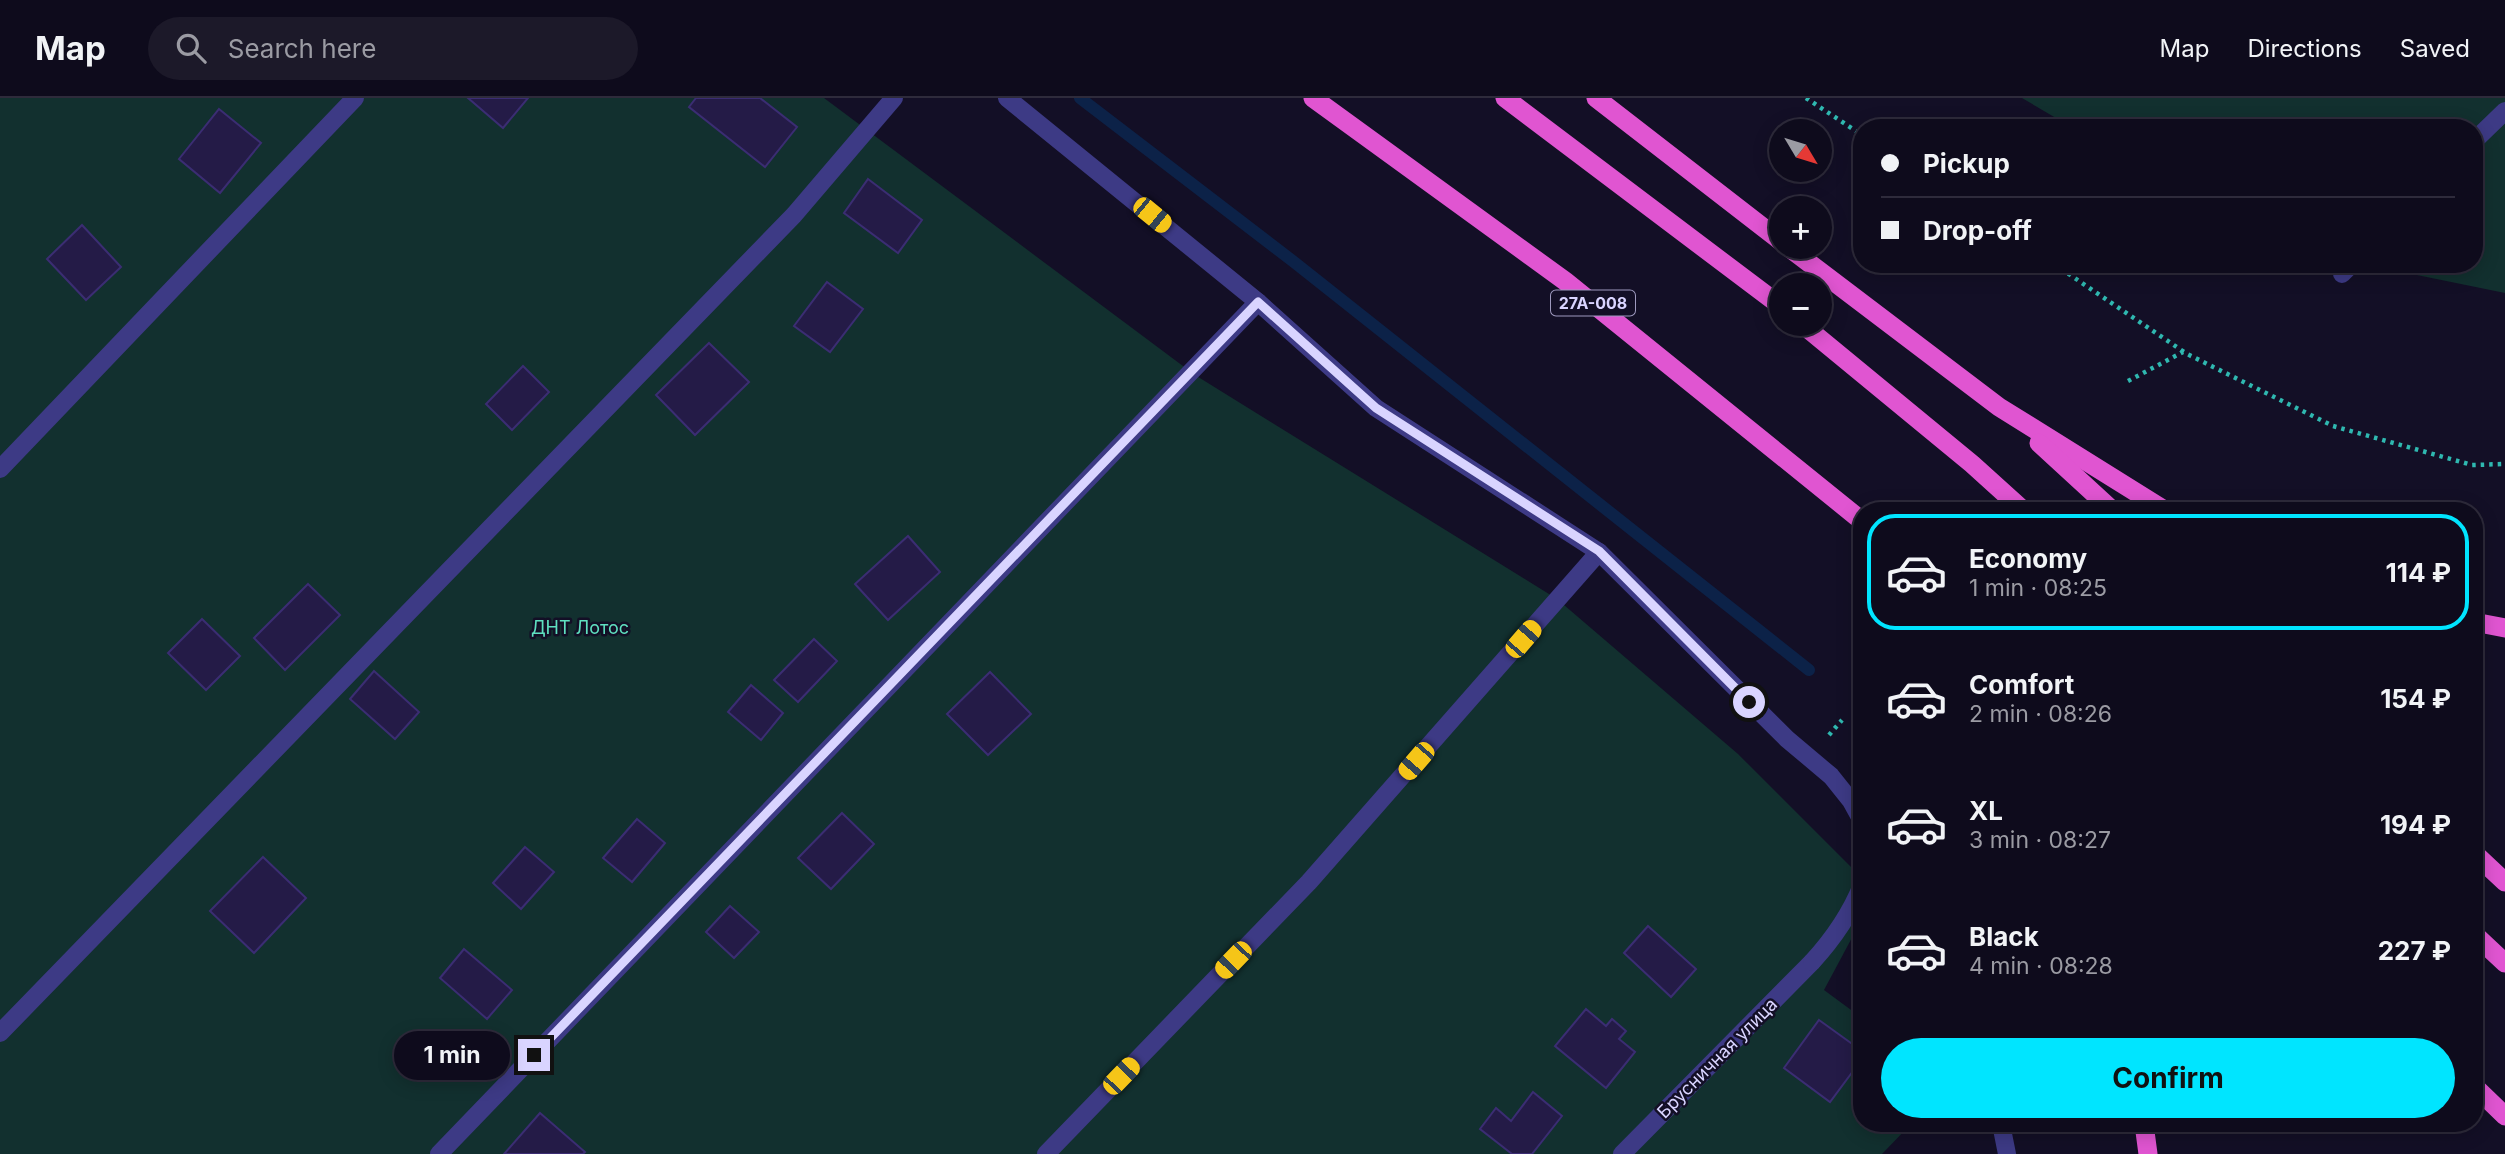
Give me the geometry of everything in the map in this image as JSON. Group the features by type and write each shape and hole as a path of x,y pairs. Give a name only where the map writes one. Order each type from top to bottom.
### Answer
{"highway":[{"name":"27А-008","path":"1314,98 1565,281 1853,514"},
{"path":"1505,98 1769,297"},
{"path":"1596,98 1769,232"},
{"path":"1804,259 1999,407 2103,502"},
{"path":"1817,336 2014,502"},
{"path":"1999,407 2152,502"},
{"path":"2483,624 2505,628"},
{"path":"2483,861 2505,882"},
{"path":"2483,942 2505,963"},
{"path":"2483,1095 2505,1116"},
{"path":"2145,1132 2148,1154"}],"street":[{"path":"0,469 355,98"},
{"path":"0,1033 794,215 894,98"},
{"path":"1007,98 1258,302 1376,408 1599,551 1787,739 1830,776 1853,805"},
{"path":"2483,132 2505,111"},
{"path":"439,1154 1258,302"},
{"path":"1046,1154 1308,882 1599,551"},
{"name":"Брусничная улица","path":"1622,1154 1812,962 1837,934 1853,906"},
{"path":"2003,1132 2007,1154"}],"path":[{"path":"1806,98 1853,129"},
{"path":"2068,273 2192,356"},
{"path":"2128,381 2183,352 2333,426 2472,465 2505,464"}],"green space":[{"name":"ДНТ Лотос","path":"0,98 824,98 1195,375 1557,599 1738,754 1853,869 1853,936 1824,990 1853,1011 1853,1132 1903,1132 1882,1154 0,1154"},
{"path":"2022,98 2505,98 2505,293 2407,273 2483,273 2483,119 2058,119"}],"building":[{"path":"468,98 528,98 503,128"},
{"path":"696,98 760,98 797,127 765,167 689,107"},
{"path":"219,109 261,143 220,193 179,159"},
{"path":"868,179 922,220 898,253 844,213"},
{"path":"82,225 121,267 86,300 47,259"},
{"path":"827,282 863,309 830,352 794,326"},
{"path":"709,343 749,382 695,435 656,395"},
{"path":"523,366 549,392 512,430 486,404"},
{"path":"908,536 940,572 888,620 855,584"},
{"path":"308,584 340,615 285,670 254,638"},
{"path":"202,619 240,656 206,690 168,653"},
{"path":"814,639 837,661 798,702 774,680"},
{"path":"374,671 419,712 395,739 350,699"},
{"path":"990,672 1031,714 988,755 947,714"},
{"path":"751,685 783,713 761,740 728,712"},
{"path":"842,813 874,844 831,889 798,858"},
{"path":"637,819 665,843 632,882 603,858"},
{"path":"525,847 554,872 521,909 493,883"},
{"path":"263,857 306,898 254,953 210,911"},
{"path":"730,906 759,932 734,958 706,932"},
{"path":"1648,926 1696,969 1671,997 1624,953"},
{"path":"464,949 512,990 487,1019 440,978"},
{"path":"1586,1009 1606,1026 1612,1019 1626,1031 1619,1039 1635,1052 1606,1088 1555,1046"},
{"path":"1819,1020 1853,1045 1853,1071 1830,1102 1784,1068"},
{"path":"1533,1092 1562,1116 1532,1154 1512,1154 1480,1129 1496,1108 1511,1121"},
{"path":"540,1113 585,1152 504,1154"}],"waterway":[{"path":"1080,98 1294,262 1809,670"}],"route":[{"path":"534,1055 1258,302 1376,408 1599,551 1749,702"}]}
